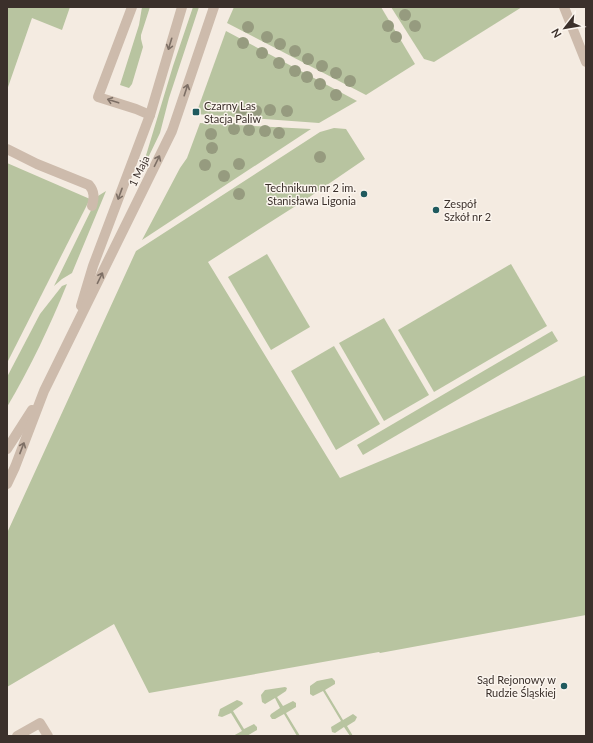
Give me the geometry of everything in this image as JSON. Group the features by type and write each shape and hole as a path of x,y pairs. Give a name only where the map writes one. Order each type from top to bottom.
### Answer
{"street":[{"path":"132,7 98,97 136,108 150,115"},
{"name":"1 Maja","path":"70,338 93,266 150,115 182,7"},
{"name":"1 Maja","path":"7,484 44,391 172,131 214,7"},
{"path":"564,7 586,62"},
{"path":"7,149 37,164 89,185 95,197 92,206"},
{"name":"1 Maja","path":"7,449 44,391"},
{"path":"17,736 40,723 48,736"}],"green space":[{"path":"7,7 70,7 62,30 32,18 7,90"},
{"path":"142,7 150,7 141,35 143,47 132,84 129,88 120,85 139,25"},
{"path":"193,7 199,7 169,98 160,133 146,162 144,162 173,66"},
{"path":"234,7 381,7 415,64 366,95 227,23"},
{"path":"391,7 522,7 434,62 424,59"},
{"path":"226,31 357,101 319,123 196,114"},
{"path":"200,123 311,129 142,240 180,168 187,158"},
{"path":"334,128 346,129 365,159 305,200 208,262 340,478 586,375 586,615 380,653 149,693 114,624 7,687 7,533 136,251 320,132"},
{"path":"7,163 90,199 7,363"},
{"path":"106,191 72,273 54,286 98,196"},
{"path":"267,254 310,327 271,350 228,277"},
{"path":"511,264 547,326 434,392 398,330"},
{"path":"67,284 39,347 7,407 7,377 40,314 62,286"},
{"path":"384,318 429,395 384,421 339,343"},
{"path":"552,331 558,341 363,455 357,445"},
{"path":"334,346 380,424 336,450 291,371"},
{"path":"332,678 335,681 335,684 325,690 343,720 353,714 357,717 355,721 347,726 353,736 350,736 344,727 335,733 332,732 331,727 341,721 323,691 313,696 310,694 310,686 317,681"},
{"path":"287,688 286,691 277,697 283,706 293,701 296,703 296,707 286,713 300,736 297,736 284,714 275,719 272,719 270,716 280,708 275,698 265,704 262,702 261,695 265,690"},
{"path":"237,700 243,704 233,711 244,729 254,724 257,727 257,730 247,736 233,736 242,731 231,713 222,717 218,716 220,709"}],"place":[{"name":"Czarny Las Stacja Paliw","path":"196,112"},
{"name":"Technikum nr 2 im. Stanisława Ligonia","path":"364,194"},
{"name":"Zespół Szkół nr 2","path":"436,210"},
{"name":"Sąd Rejonowy w Rudzie Śląskiej","path":"564,686"}]}
